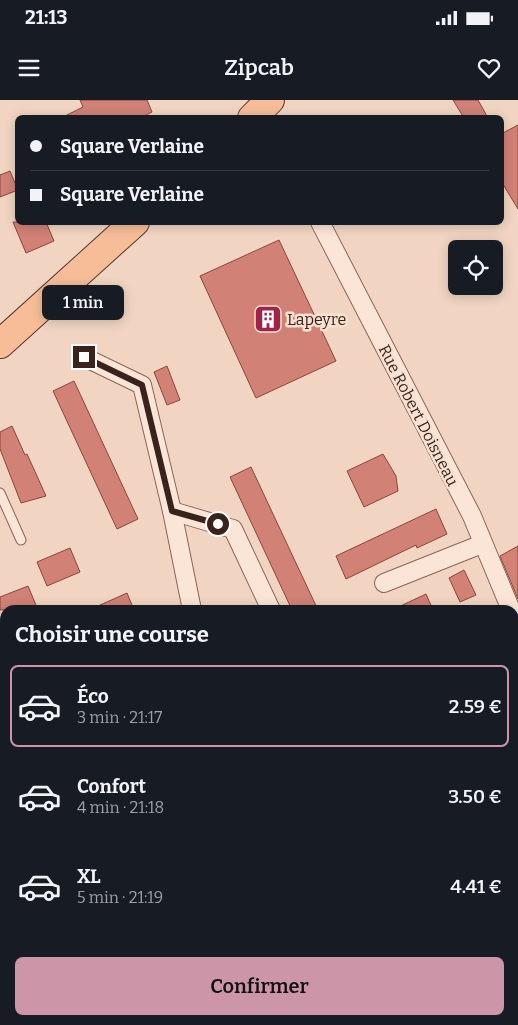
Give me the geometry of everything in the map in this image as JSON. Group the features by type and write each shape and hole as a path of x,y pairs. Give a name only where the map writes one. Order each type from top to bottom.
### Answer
{"main road":[{"path":"0,344 132,225"}],"street":[{"name":"Rue Robert Doisneau","path":"322,225 472,516 509,605"},
{"path":"84,357 142,385 172,511 191,605"},
{"path":"172,511 233,528 268,605"},
{"path":"384,583 482,544"}],"lane":[{"path":"0,493 21,540"}],"building":[{"path":"80,100 147,100 152,112 146,115 67,115 83,107"},
{"path":"453,100 478,100 486,115 462,115"},
{"path":"518,125 518,209 504,186 504,132"},
{"path":"10,171 15,183 15,191 0,197 0,175"},
{"path":"13,222 15,222 15,225 47,225 54,241 26,253"},
{"name":"Lapeyre","path":"279,240 336,361 256,398 200,276"},
{"path":"167,366 180,400 167,405 154,372"},
{"path":"74,381 138,519 117,529 53,391"},
{"path":"12,426 46,496 21,503 0,449 0,432"},
{"path":"383,454 396,476 398,491 364,507 347,471"},
{"path":"251,467 316,605 290,605 230,477"},
{"path":"436,509 447,534 417,548 416,545 346,579 336,556"},
{"path":"518,546 518,599 500,556"},
{"path":"70,548 80,572 47,586 37,562"},
{"path":"464,570 476,595 460,602 449,578"},
{"path":"28,586 36,605 0,605 0,597"},
{"path":"127,593 132,605 100,605"},
{"path":"426,594 431,605 403,605"}],"place":[{"name":"Lapeyre","path":"268,319"}],"route":[{"path":"84,357 142,385 172,511 218,524"}]}
